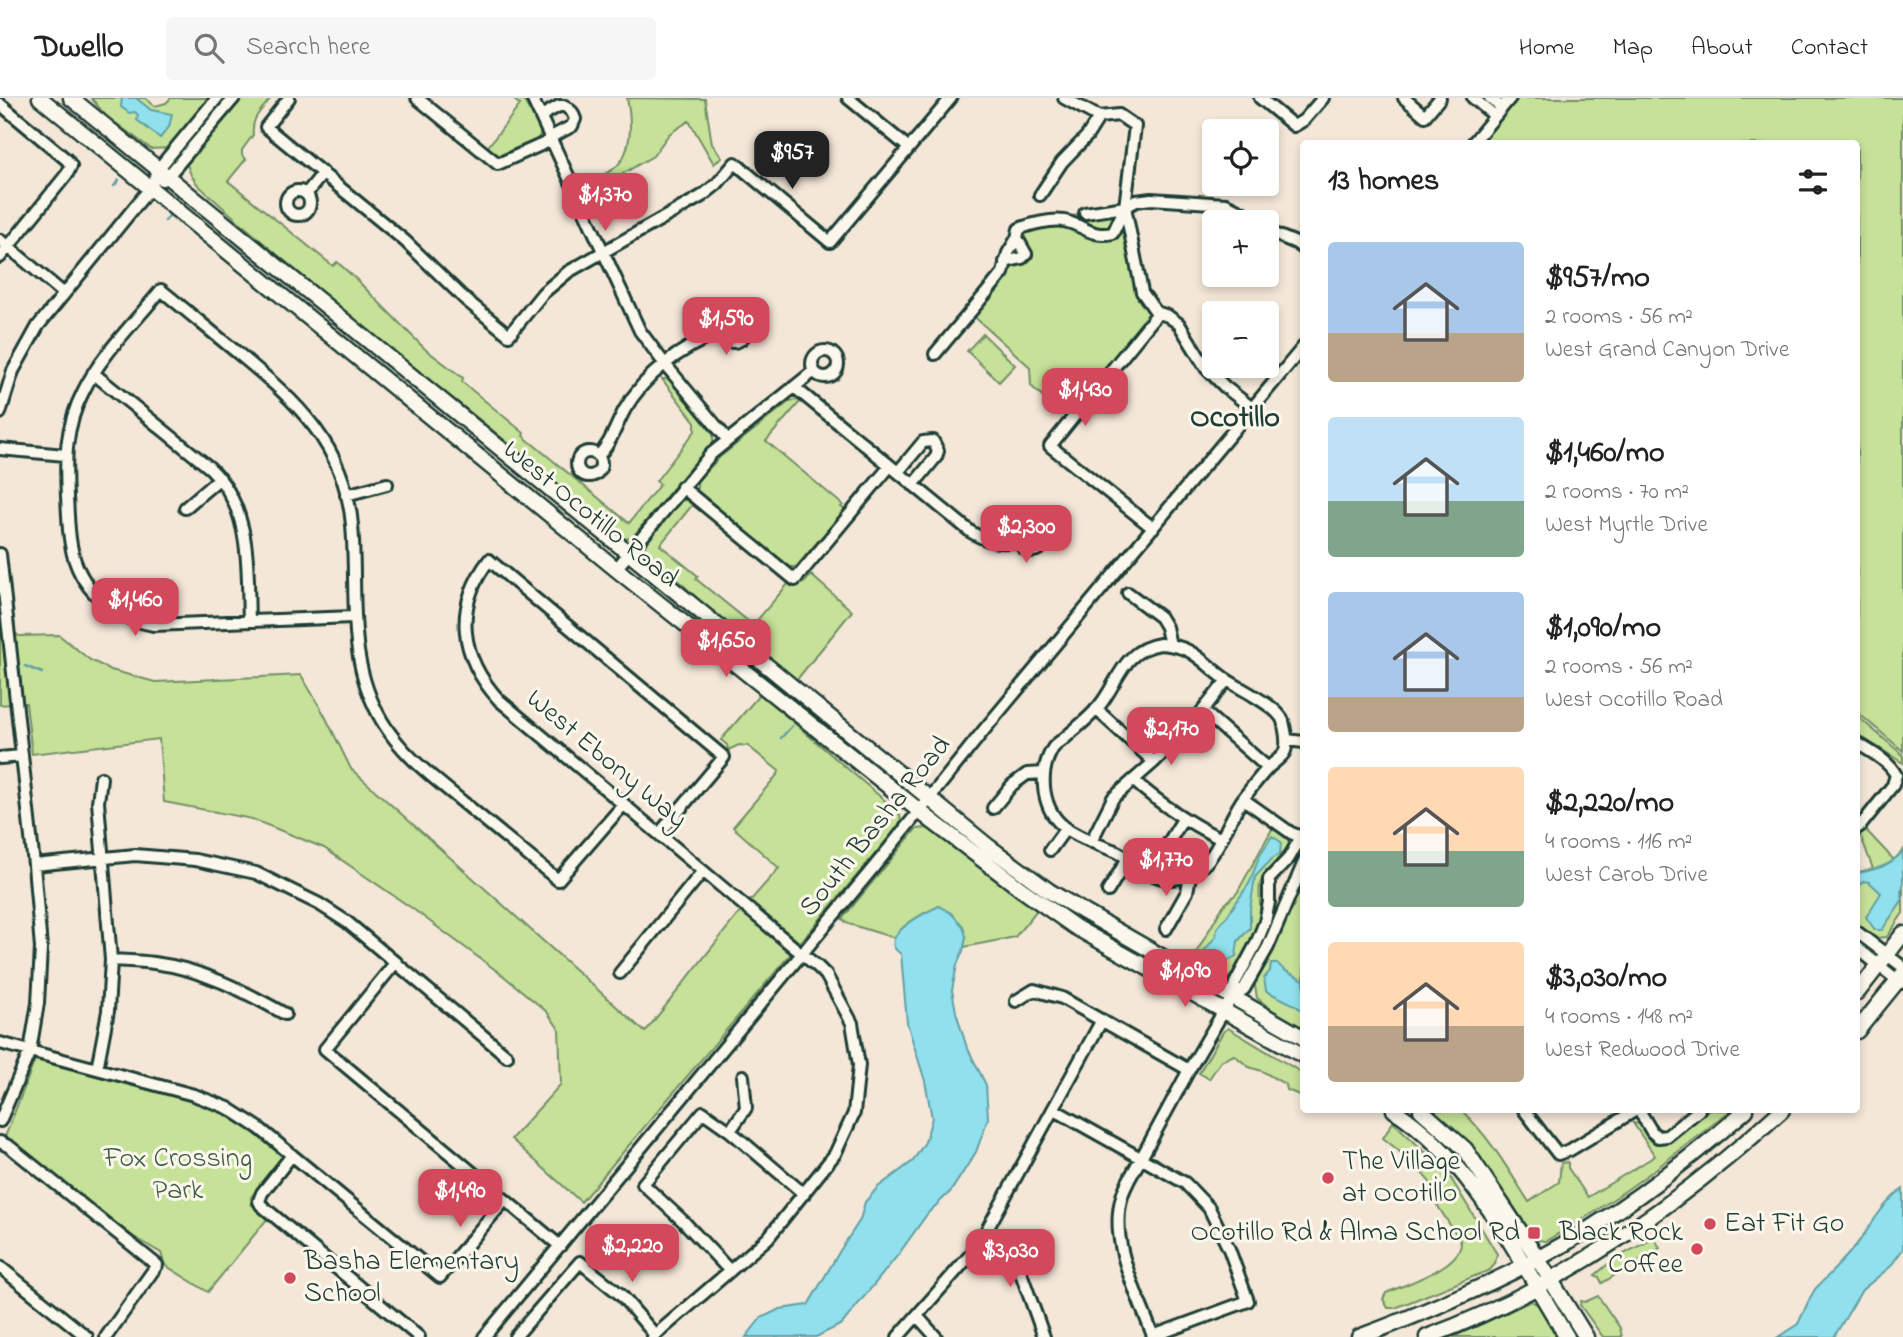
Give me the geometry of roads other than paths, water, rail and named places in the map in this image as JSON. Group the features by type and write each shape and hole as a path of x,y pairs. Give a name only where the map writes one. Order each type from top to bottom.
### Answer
{"main road":[{"name":"West Ocotillo Road","path":"40,98 617,569 925,805 1049,891 1300,1036"},
{"name":"West Ocotillo Road","path":"71,98 629,553 1020,889 1075,927 1300,1054"},
{"path":"1860,989 1903,934"},
{"path":"1860,1027 1902,977"},
{"path":"1398,1113 1436,1144 1460,1168 1480,1195 1567,1337"},
{"path":"1412,1113 1442,1127"},
{"path":"1425,1113 1465,1149 1586,1337"},
{"path":"1359,1337 1448,1302 1538,1259 1630,1202 1674,1170 1743,1113"},
{"path":"1427,1337 1537,1288 1646,1220 1702,1179 1779,1113"},
{"path":"1721,1132 1738,1149"}],"street":[{"path":"163,172 217,98"},
{"path":"0,413 13,371 38,326 150,187 234,98"},
{"path":"289,98 265,127 405,241 466,300 509,335 556,281 702,196 717,184 735,163 830,242 951,98"},
{"path":"417,98 498,164 572,127 575,119 565,106 559,106 541,116"},
{"path":"532,98 640,331 727,439"},
{"path":"848,98 909,148"},
{"path":"935,354 1003,272 1004,262 1019,229 1065,221 1094,234 1113,233 1125,207 1135,125 1119,115 1098,117 1064,98"},
{"path":"1260,98 1294,126 1304,120 1323,98"},
{"path":"1404,98 1425,116 1440,98"},
{"path":"1473,98 1499,112"},
{"path":"1490,98 1499,112"},
{"path":"1475,140 1510,98"},
{"path":"0,104 71,166 67,174 4,243 0,257"},
{"path":"1040,195 1062,162 1087,136 1098,117"},
{"path":"306,194 323,173"},
{"path":"1085,214 1125,207 1147,199 1226,204 1238,210"},
{"path":"1125,207 1142,292 1150,306 1179,324 1206,368 1224,387 1252,408"},
{"path":"1279,236 1300,246"},
{"path":"4,243 63,293"},
{"path":"353,617 153,625 129,619 104,604 84,581 71,548 65,455 68,436 81,395 93,373 161,290 275,384 300,409 321,435 331,453 346,495 352,526 353,617 360,662 371,700 383,723 416,763 558,880 624,804"},
{"path":"1153,528 1050,446 1158,313"},
{"path":"598,456 644,383 664,363 696,342 720,332"},
{"name":"South Basha Road","path":"484,1337 1300,351"},
{"path":"617,569 705,461 727,439 814,371"},
{"path":"93,373 220,478 231,494 239,510 245,541 249,621"},
{"path":"794,387 977,536 998,543 1020,541"},
{"path":"682,487 795,580 894,469 923,442 933,441 938,451 936,457 914,485"},
{"path":"0,449 65,455"},
{"path":"185,508 220,478"},
{"path":"346,495 387,484"},
{"path":"0,554 34,865 41,959 38,1003 30,1051 0,1121"},
{"name":"West Ebony Way","path":"654,1336 768,1238 835,1154 854,1113 859,1065 852,1023 826,975 499,700 477,671 470,653 466,622 473,587 489,560 724,757 659,834"},
{"path":"1128,593 1160,617 1166,626 1170,645"},
{"path":"1170,645 1196,654 1227,680 1262,701 1282,717 1286,740 1284,752 1243,799 1212,857 1190,876 1169,879 1150,873 1128,858 1066,828 1049,808 1044,788 1044,773 1053,748 1096,709 1131,657 1146,646 1170,645"},
{"path":"1091,841 1113,798 1154,762 1203,711 1227,680"},
{"path":"1096,709 1154,762"},
{"path":"1203,711 1268,768"},
{"path":"1286,740 1300,742"},
{"path":"1860,745 1880,757 1896,775 1893,785 1860,824"},
{"path":"0,758 22,756"},
{"path":"993,808 1012,785 1027,774 1044,773"},
{"path":"97,1069 108,1011 111,960 98,802 102,778"},
{"path":"1133,780 1183,819 1221,839"},
{"path":"1243,799 1300,837"},
{"path":"1150,873 1183,819"},
{"path":"1050,850 1066,828"},
{"path":"1053,1110 1141,1159 1185,1183 1209,1208 1229,1249 1248,1301 1153,1336 1121,1251 1118,1226 1123,1193 1141,1159 1189,1070 1232,997 1235,983 1256,944 1269,902 1269,879 1289,858 1300,841"},
{"path":"34,865 102,857 164,856 257,873 319,904 347,922 507,1056"},
{"path":"1108,891 1128,858"},
{"path":"620,973 703,870"},
{"path":"1232,997 1244,989 1268,947 1300,870"},
{"path":"1276,871 1285,872 1294,881"},
{"path":"1166,929 1187,892 1190,876"},
{"path":"1860,935 1902,977"},
{"path":"1860,949 1883,960"},
{"path":"111,960 155,963 208,976 285,1014"},
{"path":"396,962 325,1049 560,1246"},
{"path":"1016,1001 1034,990 1062,998 1189,1070"},
{"path":"898,1337 972,1253 1102,1020"},
{"path":"0,1043 194,1095 228,1108 259,1128 440,1277 505,1200"},
{"path":"730,1131 746,1108 743,1076"},
{"path":"730,1271 643,1184 703,1112 730,1131 804,1194"},
{"path":"1526,1113 1558,1154 1570,1150 1632,1113"},
{"path":"1639,1113 1658,1137 1667,1136 1695,1113"},
{"path":"0,1142 10,1147 157,1265 106,1337"},
{"path":"292,1155 262,1193 259,1201 261,1205 419,1337"},
{"path":"984,1234 1004,1248 1021,1273 1044,1337"},
{"path":"515,1337 580,1262 621,1295 654,1336"},
{"path":"0,1267 87,1337"},
{"path":"917,1316 936,1337"}],"water":[{"path":"122,98 136,98 151,110 172,114 169,127 160,138 137,120 138,115 135,112 129,113 121,107"},
{"path":"1272,836 1281,842 1280,854 1255,877 1250,928 1238,941 1236,956 1227,961 1210,957 1205,950 1216,936 1217,928 1250,882 1259,857"},
{"path":"1903,851 1903,899 1882,930 1875,930 1866,917 1881,893 1869,882 1863,881 1860,884 1860,872 1893,860"},
{"path":"939,906 951,913 963,926 966,937 952,990 966,1045 986,1085 988,1118 976,1152 951,1191 928,1213 842,1324 816,1337 746,1337 761,1318 780,1309 808,1305 860,1220 865,1202 878,1187 913,1161 925,1142 932,1118 925,1081 907,1023 901,954 894,947 894,940 905,926"},
{"path":"1271,964 1278,964 1300,978 1300,1009 1266,991 1264,978 1270,971"},
{"path":"1903,1189 1903,1249 1890,1267 1862,1290 1834,1337 1778,1337 1798,1324 1815,1289 1852,1250 1889,1201"}],"waterway":[{"path":"114,186 119,180"},
{"path":"165,221 169,216"},
{"path":"25,666 42,673"},
{"path":"781,738 792,726"}],"place":[{"name":"The Village at Ocotillo","path":"1328,1178"},
{"name":"Eat Fit Go","path":"1710,1224"},
{"name":"Ocotillo Rd & Alma School Rd","path":"1534,1233"},
{"name":"Black Rock Coffee","path":"1697,1249"},
{"name":"Basha Elementary School","path":"290,1278"}],"district":[{"name":"Ocotillo","path":"1235,419"}],"park label":[{"name":"Fox Crossing Park","path":"178,1175"}]}
